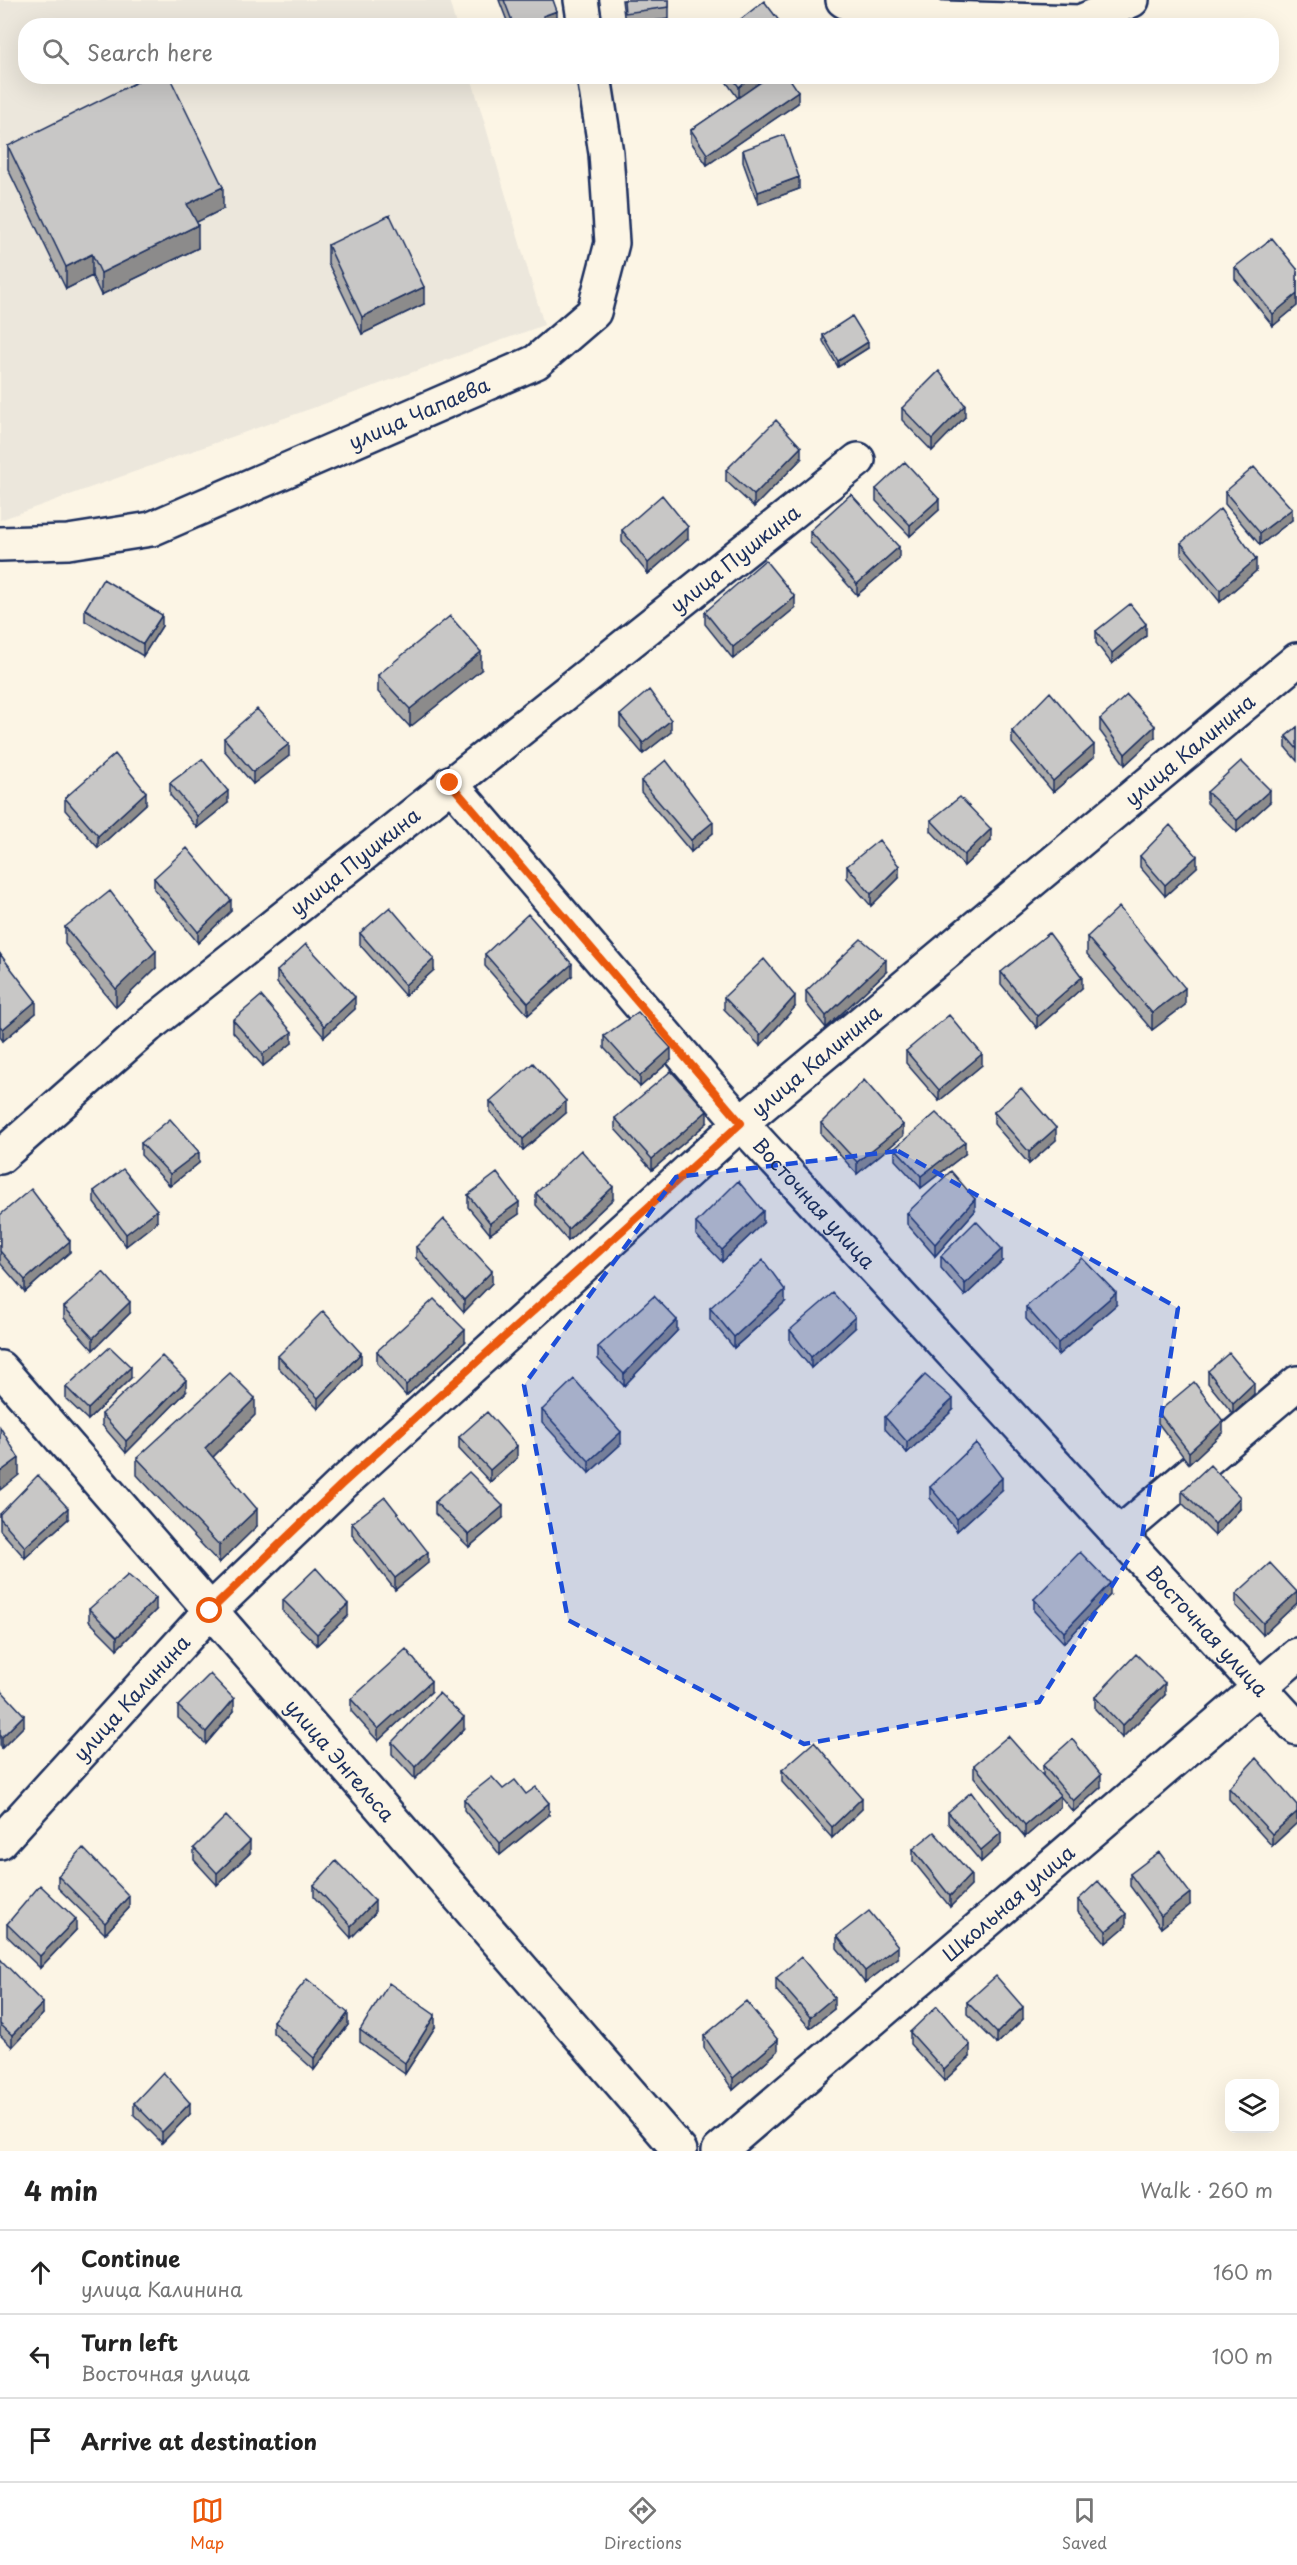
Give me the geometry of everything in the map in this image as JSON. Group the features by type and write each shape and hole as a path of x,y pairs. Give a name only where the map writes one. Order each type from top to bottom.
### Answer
{"street":[{"path":"581,0 584,18"},
{"path":"843,0 855,7 943,18"},
{"path":"1089,18 1132,0"},
{"name":"улица Чапаева","path":"0,544 68,542 151,529 536,362 594,312 612,243 606,153 595,84"},
{"name":"улица Пушкина","path":"0,1157 148,1026 858,460"},
{"name":"улица Калинина","path":"0,1842 210,1611 341,1485 741,1123 1297,660"},
{"name":"Восточная улица","path":"450,783 741,1123 1297,1728"},
{"name":"улица Энгельса","path":"0,1368 680,2151"},
{"path":"1118,1535 1297,1383"},
{"name":"Школьная улица","path":"718,2151 1297,1655"}],"highlighted area":[{"path":"898,1151 1178,1308 1142,1538 1039,1702 804,1744 568,1620 524,1385 676,1177"}],"shaded area":[{"path":"0,0 449,0 454,18 18,18 18,84 473,84 544,325 0,520"}],"building":[{"path":"504,0 553,0 557,11 543,16 544,18 511,18"},
{"path":"624,0 669,0 669,7 625,13"},
{"path":"764,1 777,18 742,18"},
{"path":"133,84 173,84 223,187 187,204 198,225 101,273 92,254 66,267 8,146"},
{"path":"758,84 793,84 798,91 707,154 691,130"},
{"path":"784,135 799,177 758,192 743,150"},
{"path":"390,215 424,287 362,317 328,245"},
{"path":"1272,238 1297,269 1297,294 1273,314 1235,267"},
{"path":"852,316 868,342 838,361 823,335"},
{"path":"939,371 965,405 932,439 902,408"},
{"path":"776,420 801,447 754,495 726,470"},
{"path":"905,462 939,499 910,525 876,489"},
{"path":"1254,467 1292,509 1260,533 1225,492"},
{"path":"851,494 899,547 857,584 810,531"},
{"path":"662,495 688,527 648,563 622,530"},
{"path":"1220,509 1256,559 1220,590 1181,543"},
{"path":"765,560 795,597 733,647 705,612"},
{"path":"103,579 162,615 143,644 85,609"},
{"path":"1130,604 1146,624 1112,653 1096,631"},
{"path":"450,616 481,652 410,709 378,675"},
{"path":"649,690 671,720 643,743 620,715"},
{"path":"1050,692 1094,745 1053,781 1012,731"},
{"path":"1127,695 1155,726 1125,754 1100,719"},
{"path":"257,709 289,744 253,772 224,738"},
{"path":"1297,727 1297,749 1286,736"},
{"path":"115,754 146,792 98,836 65,798"},
{"path":"202,759 228,791 197,816 170,783"},
{"path":"666,760 713,822 691,840 641,781"},
{"path":"1241,761 1270,790 1237,820 1207,792"},
{"path":"960,797 991,829 964,855 931,820"},
{"path":"1170,825 1197,856 1165,885 1140,856"},
{"path":"879,840 899,866 871,894 847,866"},
{"path":"187,848 231,900 198,932 154,878"},
{"path":"110,891 156,951 116,989 65,927"},
{"path":"390,907 434,959 405,985 360,933"},
{"path":"1119,907 1185,988 1152,1013 1087,937"},
{"path":"528,914 572,964 528,1003 485,954"},
{"path":"1049,933 1082,977 1037,1016 1001,972"},
{"path":"861,939 886,960 826,1016 806,991"},
{"path":"306,944 355,997 324,1026 277,971"},
{"path":"0,954 36,1001 3,1029 0,1026"},
{"path":"764,959 795,996 760,1035 724,997"},
{"path":"261,996 292,1032 263,1054 233,1020"},
{"path":"638,1012 671,1048 640,1076 604,1036"},
{"path":"949,1015 982,1054 939,1090 906,1051"},
{"path":"533,1063 566,1101 523,1139 490,1101"},
{"path":"671,1071 707,1111 652,1159 615,1118"},
{"path":"864,1080 903,1125 857,1162 821,1123"},
{"path":"1021,1088 1056,1128 1029,1152 994,1112"},
{"path":"936,1113 965,1142 921,1176 895,1148"},
{"path":"170,1119 199,1152 170,1174 141,1143"},
{"path":"581,1150 613,1187 568,1229 536,1193"},
{"path":"123,1169 157,1210 126,1234 94,1191"},
{"path":"951,1171 975,1199 935,1244 907,1213"},
{"path":"497,1173 519,1202 490,1223 468,1195"},
{"path":"738,1181 763,1211 722,1250 696,1223"},
{"path":"31,1189 70,1241 25,1280 0,1251 0,1215"},
{"path":"444,1219 492,1271 464,1300 416,1247"},
{"path":"976,1221 1002,1249 965,1284 941,1256"},
{"path":"1082,1258 1116,1293 1058,1343 1026,1307"},
{"path":"763,1260 785,1290 734,1337 710,1308"},
{"path":"103,1272 130,1302 93,1338 64,1307"},
{"path":"833,1293 855,1317 811,1357 790,1330"},
{"path":"654,1296 677,1320 624,1374 598,1347"},
{"path":"434,1299 465,1330 406,1385 377,1351"},
{"path":"323,1311 361,1353 318,1398 278,1356"},
{"path":"110,1347 131,1367 88,1409 66,1387"},
{"path":"1229,1353 1254,1383 1233,1403 1208,1371"},
{"path":"162,1356 186,1380 126,1441 102,1414"},
{"path":"230,1373 255,1398 205,1448 257,1509 219,1545 137,1458"},
{"path":"925,1375 953,1399 907,1442 885,1417"},
{"path":"574,1379 621,1432 589,1461 542,1410"},
{"path":"1194,1382 1223,1421 1189,1452 1158,1412"},
{"path":"487,1412 517,1446 490,1470 459,1437"},
{"path":"0,1427 19,1458 0,1472"},
{"path":"976,1443 1002,1478 957,1519 930,1487"},
{"path":"1210,1465 1240,1497 1215,1524 1182,1491"},
{"path":"469,1472 503,1506 469,1535 435,1502"},
{"path":"38,1475 68,1508 25,1547 0,1518 0,1514"},
{"path":"385,1497 428,1552 395,1578 352,1523"},
{"path":"1080,1552 1110,1583 1064,1632 1034,1599"},
{"path":"1270,1563 1297,1592 1263,1623 1236,1594"},
{"path":"316,1568 348,1604 317,1634 283,1600"},
{"path":"128,1575 156,1598 117,1637 89,1609"},
{"path":"406,1649 431,1681 378,1729 351,1699"},
{"path":"1136,1654 1165,1683 1122,1726 1095,1697"},
{"path":"210,1674 234,1699 206,1732 178,1706"},
{"path":"0,1689 24,1715 2,1737 0,1735"},
{"path":"439,1693 464,1717 415,1767 392,1742"},
{"path":"1008,1736 1060,1795 1025,1825 974,1765"},
{"path":"1072,1739 1101,1775 1073,1801 1043,1765"},
{"path":"814,1742 862,1798 832,1827 782,1770"},
{"path":"1256,1758 1297,1805 1297,1812 1272,1834 1229,1788"},
{"path":"492,1777 503,1789 515,1780 526,1794 536,1787 549,1803 500,1843 464,1799"},
{"path":"971,1792 1001,1833 981,1850 948,1812"},
{"path":"226,1816 250,1841 217,1873 194,1848"},
{"path":"934,1832 971,1874 950,1896 913,1849"},
{"path":"83,1848 129,1896 105,1923 58,1876"},
{"path":"1159,1852 1190,1893 1161,1916 1130,1874"},
{"path":"336,1861 375,1901 351,1926 314,1885"},
{"path":"1098,1881 1126,1914 1106,1931 1078,1900"},
{"path":"40,1885 76,1919 40,1956 7,1924"},
{"path":"869,1911 898,1946 865,1971 837,1936"},
{"path":"801,1957 834,1997 810,2017 776,1978"},
{"path":"0,1959 43,2003 12,2035 0,2024"},
{"path":"996,1976 1023,2007 997,2033 967,2002"},
{"path":"307,1979 348,2013 314,2058 273,2021"},
{"path":"389,1983 435,2015 405,2063 360,2030"},
{"path":"746,2001 778,2040 733,2078 704,2036"},
{"path":"937,2006 970,2045 944,2070 910,2032"},
{"path":"163,2072 190,2103 162,2132 134,2103"}],"route":[{"path":"210,1611 341,1485 741,1123 450,783"}]}
